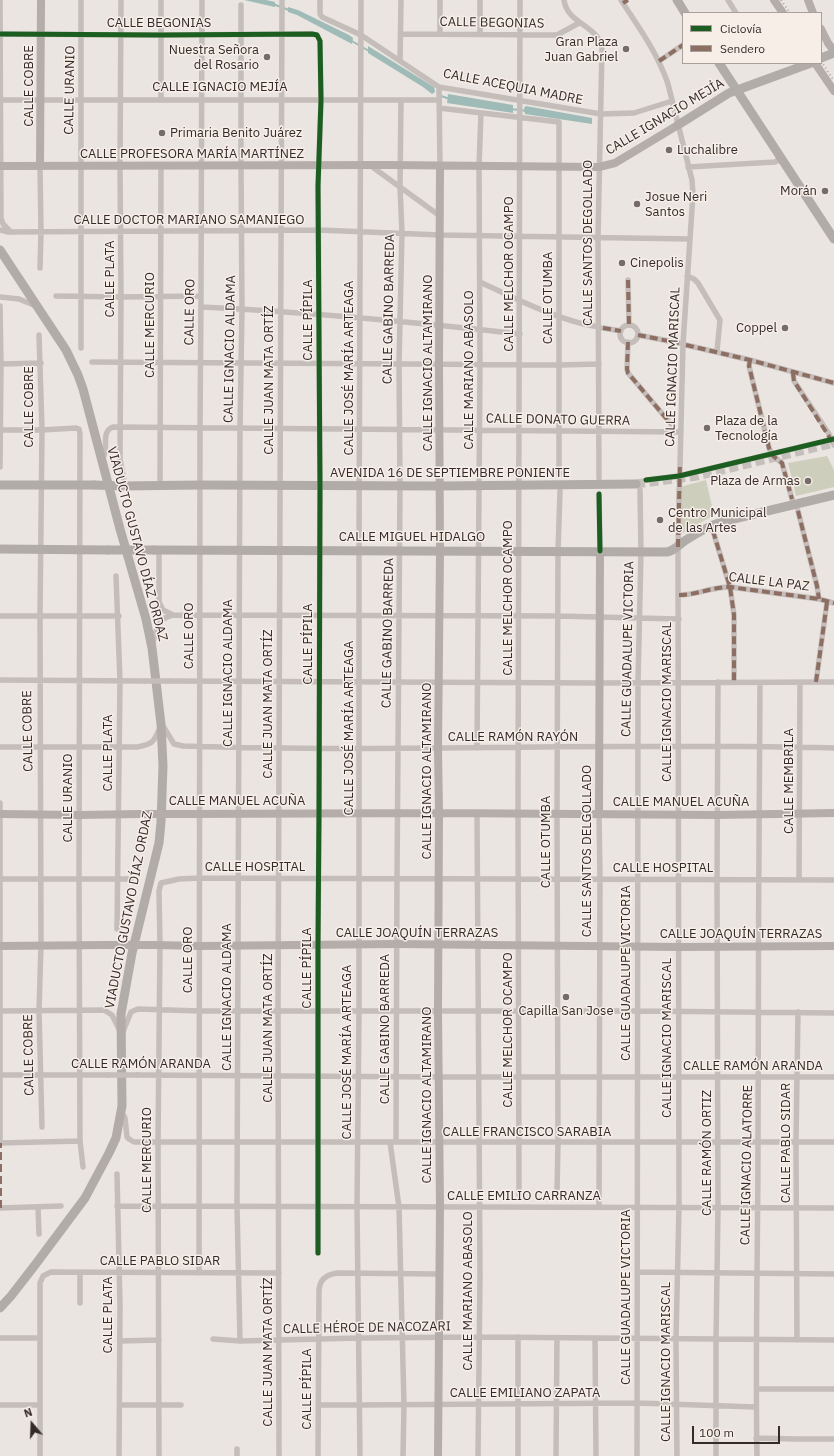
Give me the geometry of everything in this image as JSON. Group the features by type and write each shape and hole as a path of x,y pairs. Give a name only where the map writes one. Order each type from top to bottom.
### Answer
{"main road":[{"path":"677,0 684,12"},
{"path":"822,58 834,52"},
{"path":"720,64 834,239"},
{"name":"CALLE IGNACIO MEJÍA","path":"678,125 736,89 808,64"},
{"name":"VIADUCTO GUSTAVO DÍAZ ORDAZ","path":"0,250 66,350 78,375 146,619 152,648 161,724 163,766 162,822 159,843 132,953 121,1014 122,1035 120,1114 116,1138 110,1153 86,1198 0,1308"},
{"name":"AVENIDA 16 DE SEPTIEMBRE PONIENTE","path":"0,485 479,485 638,487"},
{"name":"CALLE MIGUEL HIDALGO","path":"0,549 667,552 721,522 834,495"}],"street":[{"path":"0,0 1,218 3,224 11,232"},
{"name":"CALLE COBRE","path":"40,268 41,0"},
{"name":"CALLE URANIO","path":"81,0 81,348"},
{"name":"CALLE PLATA","path":"121,0 120,166 122,297 120,467 123,486"},
{"path":"161,0 161,100"},
{"name":"CALLE ORO","path":"199,1273 199,747 202,0"},
{"name":"CALLE ACEQUIA MADRE","path":"320,0 320,14 322,17 361,35 439,88 601,114 634,113 672,101"},
{"name":"CALLE JOSÉ MARÍA ARTEAGA","path":"360,1456 360,1338 357,1207 360,813 359,550 361,0"},
{"path":"400,61 401,0"},
{"path":"440,0 440,34"},
{"path":"480,0 480,34"},
{"name":"CALLE MELCHOR OCAMPO","path":"519,1195 518,747 520,486 520,0"},
{"name":"CALLE SANTOS DEGOLLADO","path":"564,0 567,11 580,23 596,34 601,43 598,237 601,328 599,364 599,478"},
{"path":"728,0 735,12"},
{"path":"774,0 782,12"},
{"path":"808,0 813,12"},
{"name":"CALLE IGNACIO MARISCAL","path":"624,1 655,53 668,84 693,194 683,344 678,547 679,1207 676,1339 677,1456"},
{"name":"CALLE JUAN MATA ORTÍZ","path":"279,1456 278,878 282,2"},
{"name":"CALLE IGNACIO ALDAMA","path":"240,1341 238,1273 238,878 241,485 240,363 242,309 240,166 242,5"},
{"name":"CALLE BEGONIAS","path":"401,34 557,35 580,23"},
{"path":"822,31 834,52"},
{"name":"CALLE BEGONIAS","path":"0,34 317,35"},
{"name":"CALLE PÍPILA","path":"317,35 321,43 321,100 318,166 318,364 320,486 318,1253"},
{"path":"659,61 682,47"},
{"path":"817,64 834,91"},
{"name":"CALLE IGNACIO ALTAMIRANO","path":"438,1456 440,1207 438,1011 438,681 440,551 439,88"},
{"name":"CALLE IGNACIO MEJÍA","path":"0,100 439,99"},
{"name":"CALLE GABINO BARREDA","path":"401,100 400,187 402,233 399,364 400,550 396,879 397,1011 393,1142 399,1207 401,1337 404,1405 403,1456"},
{"name":"CALLE ACEQUIA MADRE","path":"439,108 520,116 559,122"},
{"name":"CALLE MARIANO ABASOLO","path":"477,748 480,430 479,166 481,113"},
{"name":"CALLE OTUMBA","path":"559,122 559,475"},
{"name":"CALLE IGNACIO MEJÍA","path":"600,167 615,163 678,125"},
{"path":"688,167 775,162 782,158"},
{"name":"CALLE PROFESORA MARÍA MARTÍNEZ","path":"0,166 600,167"},
{"name":"CALLE MERCURIO","path":"160,485 162,166"},
{"path":"371,166 440,216"},
{"name":"CALLE DOCTOR MARIANO SAMANIEGO","path":"0,230 6,232 319,230 520,237 690,239"},
{"path":"688,276 698,283 720,320 717,351"},
{"path":"628,280 628,325"},
{"path":"480,282 559,316 589,326 621,331"},
{"path":"56,296 201,296"},
{"path":"0,297 19,298 37,307"},
{"path":"0,306 0,467"},
{"path":"201,307 400,321 520,334"},
{"path":"628,325 632,325 637,329 638,335 635,341 628,342 623,340 621,331 628,325"},
{"path":"638,335 678,343"},
{"name":"CALLE COBRE","path":"39,336 42,430 39,680 41,945 39,1011 42,1127"},
{"path":"628,342 628,373 671,424"},
{"path":"686,345 717,351 834,383"},
{"path":"750,360 749,366 772,454 782,463 792,499"},
{"path":"92,362 280,364 439,363 520,365 599,364"},
{"path":"1,364 41,363"},
{"path":"646,480 679,476 833,441 794,381 794,373"},
{"path":"101,460 106,454 106,437 108,430 121,427"},
{"name":"CALLE DONATO GUERRA","path":"121,427 399,431 519,430 681,432"},
{"name":"CALLE URANIO","path":"42,430 72,428 79,429 80,434 79,1010 80,1142 83,1167"},
{"path":"0,430 42,430"},
{"name":"CALLE GUADALUPE VICTORIA","path":"637,1456 637,814 641,552 638,487"},
{"name":"CALLE OTUMBA","path":"557,1192 558,551 560,491"},
{"name":"CALLE SANTOS DELGOLLADO","path":"599,494 599,1207"},
{"path":"798,511 819,599"},
{"path":"713,531 730,587 734,615 734,682"},
{"path":"157,550 159,602 163,610 173,615"},
{"name":"CALLE PLATA","path":"116,576 120,681 117,929"},
{"name":"CALLE LA PAZ","path":"679,596 730,587 819,599 834,603"},
{"path":"816,682 827,602"},
{"path":"152,648 160,621 165,617 173,615 558,616 679,619"},
{"path":"0,616 118,616"},
{"path":"0,680 279,682 438,681 558,683 834,682"},
{"name":"CALLE RAMÓN ORTIZ","path":"716,1456 718,1208 718,682"},
{"name":"CALLE MEMBRILA","path":"799,880 800,682"},
{"name":"CALLE IGNACIO ALATORRE","path":"756,1456 760,683"},
{"path":"0,747 137,747 155,741 161,724"},
{"name":"CALLE RAMÓN RAYÓN","path":"161,724 174,744 177,746 199,747 834,748"},
{"path":"0,803 0,1143 80,1142"},
{"name":"CALLE MARIANO ABASOLO","path":"477,813 480,1143 478,1456"},
{"name":"CALLE MANUEL ACUÑA","path":"0,814 834,813"},
{"name":"CALLE HOSPITAL","path":"179,879 318,878 834,880"},
{"path":"0,879 131,879"},
{"name":"CALLE MERCURIO","path":"159,1456 159,887 163,882 179,879"},
{"name":"CALLE JOAQUÍN TERRAZAS","path":"0,946 79,946 107,944 199,946 279,944 637,947 834,946"},
{"path":"0,1011 104,1010 112,1014 122,1035"},
{"path":"122,1035 130,1015 135,1010 558,1012 718,1011 834,1013"},
{"name":"CALLE PABLO SIDAR","path":"797,1340 796,1142 798,1012"},
{"name":"CALLE RAMÓN ARANDA","path":"0,1074 396,1077 834,1077"},
{"name":"CALLE FRANCISCO SARABIA","path":"120,1114 125,1118 127,1136 134,1142 834,1142"},
{"name":"CALLE PLATA","path":"117,1174 120,1341 119,1456"},
{"path":"0,1216 0,1208 61,1206"},
{"name":"CALLE EMILIO CARRANZA","path":"117,1206 834,1208"},
{"path":"38,1207 39,1234"},
{"name":"CALLE PABLO SIDAR","path":"40,1338 40,1283 43,1276 51,1272 279,1273"},
{"path":"80,1272 80,1303"},
{"path":"637,1272 834,1274"},
{"name":"CALLE PÍPILA","path":"318,1456 318,1339 320,1284 326,1276 337,1273 358,1273"},
{"path":"358,1273 439,1274"},
{"name":"CALLE HÉROE DE NACOZARI","path":"213,1339 240,1341 401,1337 518,1337 834,1340"},
{"path":"518,1337 518,1456"},
{"path":"0,1338 40,1338 40,1456"},
{"path":"556,1456 557,1338"},
{"path":"595,1338 597,1404 596,1456"},
{"path":"120,1341 159,1340"},
{"path":"757,1389 834,1389"},
{"name":"CALLE EMILIANO ZAPATA","path":"318,1404 518,1405 637,1403 756,1407"},
{"path":"0,1405 39,1405"},
{"path":"120,1405 181,1405"},
{"path":"756,1438 795,1440 834,1439"},
{"path":"237,1449 237,1456"}],"green space":[{"name":"Plaza de Armas","path":"827,456 834,470 834,487 796,496 788,463"},
{"path":"706,480 714,515 676,537 676,488"}],"water":[{"path":"244,0 266,0 275,2 275,7"},
{"path":"288,7 298,10 349,35 353,38 352,44 297,15 288,12"},
{"path":"368,46 434,87 435,92 432,94 368,53"},
{"path":"448,94 513,105 513,113 447,103"},
{"path":"526,106 592,118 592,124 525,114 524,108"}],"waterway":[{"path":"273,4 289,10"},
{"path":"350,40 369,51"},
{"path":"441,96 450,99"},
{"path":"511,109 527,111"}],"tunnel":[{"path":"636,484 697,476 834,443"}],"railway":[{"path":"781,0 789,12"},
{"path":"822,63 834,81"}],"marked path":[{"path":"623,3 628,0"},
{"path":"659,61 682,46"},
{"path":"628,280 629,325"},
{"path":"603,328 621,331"},
{"path":"638,335 679,343"},
{"path":"628,342 628,373 671,424"},
{"path":"686,345 750,360 834,383"},
{"path":"750,360 749,366 769,448 773,456 782,463 792,499"},
{"path":"793,373 794,381 833,443"},
{"path":"678,547 680,463"},
{"path":"798,511 819,599"},
{"path":"713,531 730,587 734,615 734,682"},
{"path":"679,595 730,587 819,599 834,603"},
{"path":"816,682 827,602"},
{"path":"0,1143 0,1208"}],"cycle path":[{"path":"0,34 312,34 317,35 320,41 321,100 318,186 320,486 318,1253"},
{"path":"646,480 679,476 834,439"},
{"path":"599,494 600,551"}],"place":[{"name":"Gran Plaza Juan Gabriel","path":"626,49"},
{"name":"Nuestra Señora del Rosario","path":"267,57"},
{"name":"Primaria Benito Juárez","path":"162,133"},
{"name":"Luchalibre","path":"669,150"},
{"name":"Morán","path":"825,191"},
{"name":"Josue Neri Santos","path":"637,204"},
{"name":"Cinepolis","path":"622,263"},
{"name":"Coppel","path":"785,328"},
{"name":"Plaza de la Tecnología","path":"707,428"},
{"name":"Plaza de Armas","path":"808,481"},
{"name":"Centro Municipal de las Artes","path":"660,520"},
{"name":"Capilla San Jose","path":"566,997"}]}
